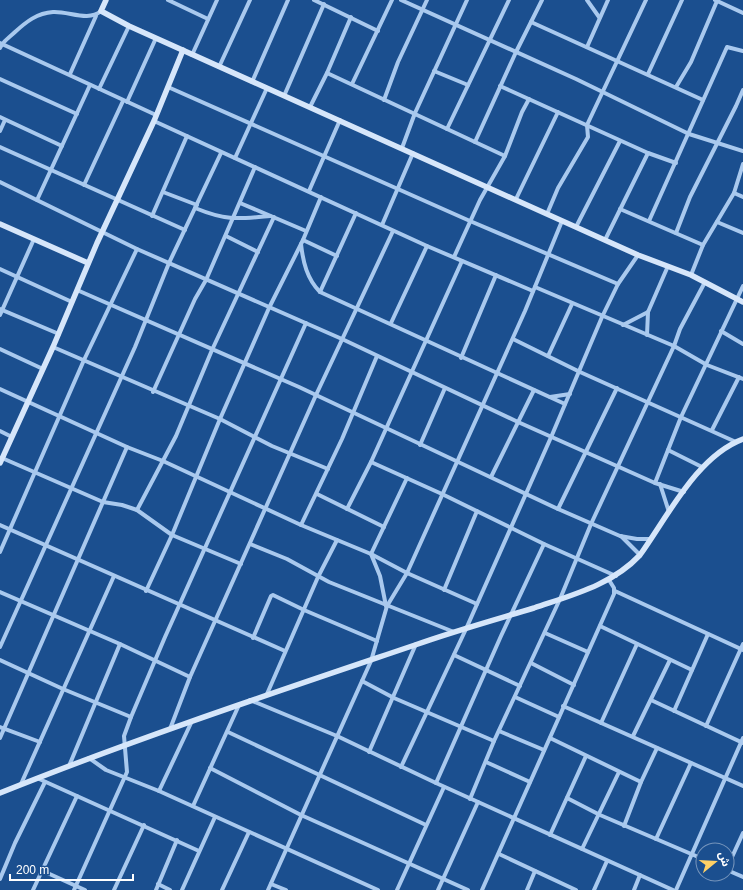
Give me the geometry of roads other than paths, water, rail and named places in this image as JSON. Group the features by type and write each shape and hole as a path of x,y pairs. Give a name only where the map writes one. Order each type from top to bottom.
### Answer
{"street":[{"path":"70,74 96,16 101,12 106,0"},
{"path":"168,0 208,19"},
{"path":"181,6 184,0"},
{"path":"192,54 217,0"},
{"path":"219,67 250,0"},
{"path":"252,82 288,0"},
{"path":"314,0 378,31"},
{"path":"352,84 392,0"},
{"path":"400,0 423,8 455,25 603,92 690,134 716,144 743,151"},
{"path":"384,100 427,0"},
{"path":"402,148 415,113 467,0"},
{"path":"447,129 509,0"},
{"path":"475,142 516,52 542,0"},
{"path":"587,0 599,17"},
{"path":"587,47 599,17 608,0"},
{"path":"547,214 558,188 588,137 587,125 646,0"},
{"path":"648,74 682,0"},
{"path":"676,87 691,62 716,0 743,13"},
{"path":"284,96 324,4"},
{"path":"96,16 87,17 70,13 52,12 37,16 22,25 1,45 70,74 125,102 156,115"},
{"path":"101,12 252,82 340,120 638,255 691,275 743,302"},
{"path":"310,107 328,73 351,17"},
{"path":"531,22 703,100"},
{"path":"99,89 129,26"},
{"path":"84,185 156,38"},
{"path":"649,221 690,134 703,100 727,47 743,51"},
{"path":"183,50 154,121 88,263 59,334 1,461 35,473 103,502 122,505 138,510 172,535 241,564"},
{"path":"434,71 468,85"},
{"path":"328,73 504,156"},
{"path":"0,79 77,114"},
{"path":"38,200 90,85"},
{"path":"500,86 620,141 676,163"},
{"path":"168,87 470,221 618,284"},
{"path":"236,158 267,88"},
{"path":"676,233 716,144 743,90"},
{"path":"454,257 470,221 504,156 522,112 529,100"},
{"path":"516,199 558,112"},
{"path":"0,117 62,146"},
{"path":"0,131 5,120"},
{"path":"309,191 340,120"},
{"path":"154,121 221,153 236,158 427,246 674,346 707,364 741,378 712,430"},
{"path":"152,216 187,136"},
{"path":"576,227 620,141"},
{"path":"0,148 185,230"},
{"path":"0,647 121,378 169,263 221,153"},
{"path":"382,225 413,153"},
{"path":"605,240 648,153"},
{"path":"691,275 703,245 734,193 743,164"},
{"path":"153,392 226,236 255,167"},
{"path":"0,182 137,249 342,339 518,422 552,435 655,483 684,492"},
{"path":"163,192 210,214 233,220 272,217"},
{"path":"734,193 743,197"},
{"path":"146,591 172,535 244,364 269,308 302,242 321,197"},
{"path":"240,203 306,231"},
{"path":"620,209 703,245"},
{"path":"320,292 356,213"},
{"path":"138,510 189,406 212,350 258,252 272,217"},
{"path":"268,890 371,661 387,606 407,573 512,339 562,221"},
{"path":"717,222 743,233"},
{"path":"0,224 88,263"},
{"path":"170,729 190,678 316,395 393,231"},
{"path":"226,236 258,252"},
{"path":"0,315 1,309 34,239"},
{"path":"302,242 337,256"},
{"path":"302,242 306,272 312,284 320,292 356,307 426,339 462,358 565,404"},
{"path":"391,323 427,246"},
{"path":"0,552 61,416 84,360 137,249"},
{"path":"400,767 466,629 580,372 602,317 618,284 638,255"},
{"path":"347,508 371,462 462,261"},
{"path":"647,335 648,312 668,266"},
{"path":"0,269 72,302"},
{"path":"462,358 496,275"},
{"path":"470,799 494,741 560,599 591,524 674,346 680,328 705,282"},
{"path":"655,483 681,417 707,364 720,331 743,286"},
{"path":"77,290 281,379 491,477 526,495 591,524 620,536 637,539 651,539"},
{"path":"548,356 572,304"},
{"path":"1,309 59,334"},
{"path":"622,325 648,312"},
{"path":"75,888 126,778 127,763 124,746 125,731 154,661 306,324"},
{"path":"720,331 743,344"},
{"path":"512,339 648,403 712,430 741,439"},
{"path":"53,347 153,392 220,419 254,438 328,469"},
{"path":"0,349 43,369"},
{"path":"301,525 317,494 377,356"},
{"path":"420,445 445,388"},
{"path":"558,509 616,388"},
{"path":"0,389 127,447 163,461 230,491 301,525 371,554 407,573 477,604"},
{"path":"491,477 534,390"},
{"path":"550,398 570,394"},
{"path":"0,431 12,437"},
{"path":"0,793 89,758 250,700 371,661 416,644 560,599 609,580 629,566 640,555 702,467 716,454 741,439"},
{"path":"0,738 2,728 28,673 52,615 79,560 127,447"},
{"path":"668,450 702,467"},
{"path":"371,462 442,494 544,544 616,576"},
{"path":"387,606 380,576 371,554 407,478"},
{"path":"660,484 670,513"},
{"path":"317,494 384,527"},
{"path":"444,590 477,511"},
{"path":"0,525 252,638 285,651"},
{"path":"620,536 640,555"},
{"path":"268,694 285,651 318,577 337,540"},
{"path":"250,544 287,560 318,577 387,606 455,632"},
{"path":"436,783 544,544"},
{"path":"22,784 114,576"},
{"path":"609,580 614,591 742,649"},
{"path":"482,890 574,685 614,591"},
{"path":"0,592 120,644 190,678"},
{"path":"252,638 271,596 277,596 304,610 377,641"},
{"path":"600,626 692,670"},
{"path":"545,633 588,652"},
{"path":"674,711 708,634"},
{"path":"69,766 94,702 120,644"},
{"path":"370,752 416,644"},
{"path":"601,723 637,644"},
{"path":"706,726 743,644"},
{"path":"454,655 520,686"},
{"path":"0,660 63,689 131,717"},
{"path":"633,736 670,660"},
{"path":"531,663 574,685"},
{"path":"362,681 394,698 494,741"},
{"path":"515,697 559,717"},
{"path":"250,700 337,736 400,767 514,818 550,836 674,890 692,854 742,741 650,700"},
{"path":"193,806 228,732 239,704"},
{"path":"564,706 743,786"},
{"path":"159,791 192,721"},
{"path":"2,728 40,742"},
{"path":"499,731 544,750"},
{"path":"228,732 426,825"},
{"path":"550,738 641,782"},
{"path":"624,826 641,782 657,748"},
{"path":"550,836 586,756"},
{"path":"89,758 98,766 193,806 378,890"},
{"path":"486,762 530,782"},
{"path":"656,839 691,763"},
{"path":"210,768 301,815 468,890"},
{"path":"582,849 600,815 619,772"},
{"path":"36,778 144,825 199,851"},
{"path":"0,879 15,843 45,782"},
{"path":"397,890 444,787"},
{"path":"34,890 77,796"},
{"path":"567,798 624,826 695,855"},
{"path":"438,890 478,802"},
{"path":"182,890 215,817"},
{"path":"114,890 144,825"},
{"path":"222,890 249,832"},
{"path":"735,851 743,833"},
{"path":"156,890 177,840"},
{"path":"499,854 566,888 576,890"},
{"path":"594,890 607,861"},
{"path":"43,871 75,888 85,890"},
{"path":"527,890 535,871"},
{"path":"634,890 640,875"},
{"path":"158,884 170,890"},
{"path":"271,884 286,890"}]}
